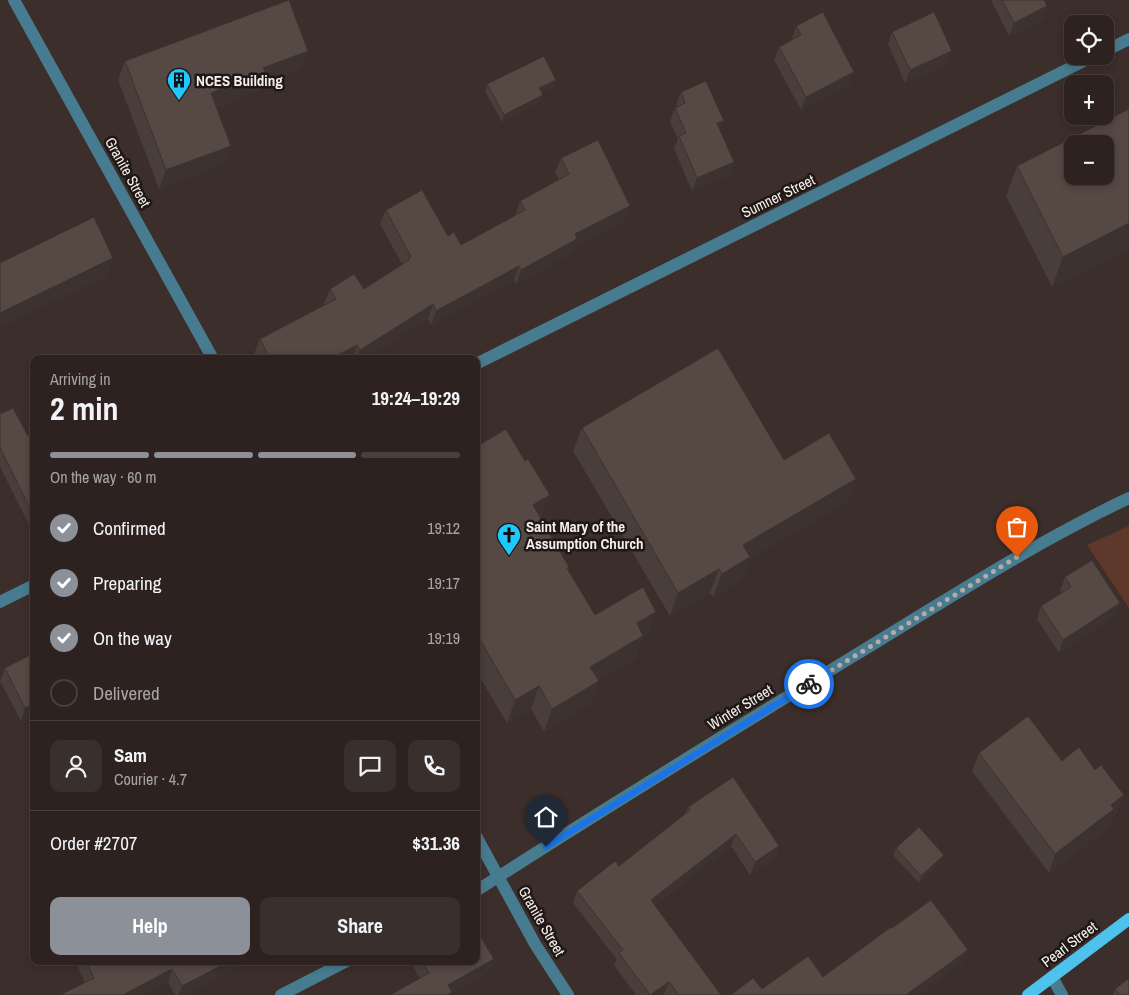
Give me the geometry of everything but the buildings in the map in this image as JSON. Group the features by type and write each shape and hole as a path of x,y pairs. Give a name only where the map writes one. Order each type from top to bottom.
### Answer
{"main road":[{"name":"Pearl Street","path":"1028,995 1129,920"}],"street":[{"name":"Granite Street","path":"14,0 211,355"},
{"path":"1114,46 1129,39"},
{"name":"Sumner Street","path":"480,362 1076,65"},
{"name":"Winter Street","path":"480,888 697,752 996,569 1070,527 1129,498"},
{"path":"0,602 30,587"},
{"name":"Granite Street","path":"480,843 535,944 568,995"},
{"path":"281,995 339,965"},
{"path":"1052,977 1062,995"}],"shaded area":[{"path":"1129,526 1129,608 1087,545"}],"way so far":[{"path":"809,684 1017,557"}],"place":[{"name":"NCES Building","path":"179,101"},
{"name":"Saint Mary of the Assumption Church","path":"509,556"}],"route":[{"path":"546,847 688,757 809,684"}]}
